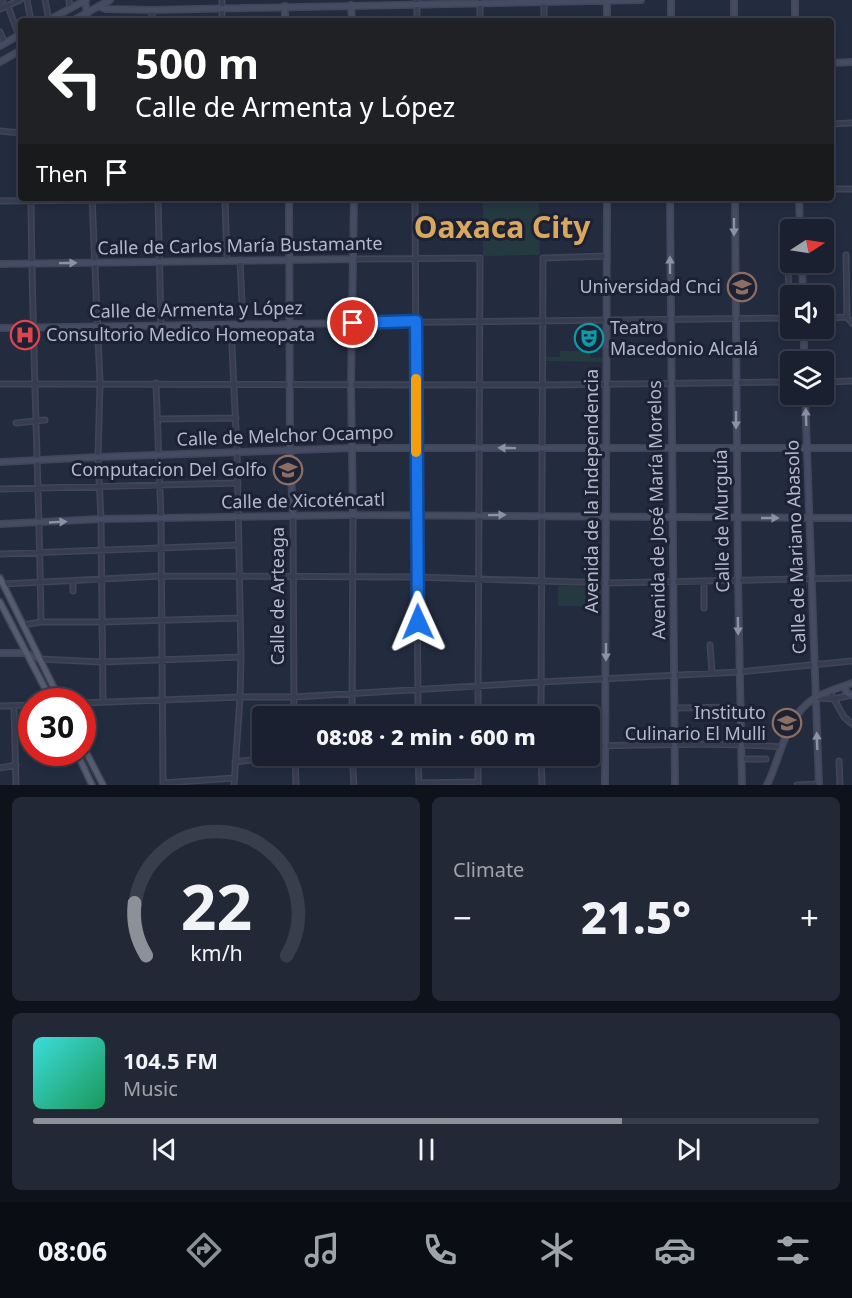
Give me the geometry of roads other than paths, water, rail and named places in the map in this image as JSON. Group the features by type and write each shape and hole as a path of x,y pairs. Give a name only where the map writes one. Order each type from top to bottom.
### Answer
{"main road":[{"path":"2,581 54,688"},
{"path":"0,602 44,688"},
{"path":"82,766 90,783"},
{"path":"94,766 104,785"}],"street":[{"path":"0,7 3,0"},
{"path":"0,7 20,0"},
{"path":"27,0 30,18"},
{"path":"45,0 48,18"},
{"path":"69,0 70,9"},
{"path":"54,18 86,0 88,18"},
{"path":"78,18 110,0"},
{"path":"222,0 222,18"},
{"path":"99,6 105,9 152,10 285,3 641,0"},
{"path":"671,0 671,18"},
{"path":"734,0 734,18"},
{"path":"795,0 795,18"},
{"path":"480,1 480,18"},
{"path":"544,1 544,18"},
{"path":"607,1 607,18"},
{"path":"351,2 352,18"},
{"path":"417,2 417,18"},
{"path":"8,6 18,30"},
{"path":"152,10 152,18"},
{"path":"0,32 3,44 18,36"},
{"path":"0,62 18,52"},
{"path":"834,63 852,62"},
{"path":"834,124 852,123"},
{"path":"0,131 18,133"},
{"path":"834,189 852,189"},
{"path":"0,201 18,200"},
{"path":"31,201 32,328 39,460 41,622"},
{"path":"92,201 100,383 98,486 103,702"},
{"path":"158,201 161,326"},
{"path":"225,201 227,260"},
{"name":"Calle de Arteaga","path":"289,201 294,706"},
{"path":"351,706 353,448 351,384 354,201"},
{"path":"415,201 418,706"},
{"name":"Avenida de la Independencia","path":"605,785 607,201"},
{"name":"Avenida de José María Morelos","path":"670,201 675,785"},
{"name":"Calle de Murguía","path":"735,201 736,449 742,785"},
{"path":"799,201 800,219"},
{"path":"846,255 848,317 852,323"},
{"path":"541,706 543,258 607,256"},
{"name":"Calle de Carlos María Bustamante","path":"0,264 480,258 479,321"},
{"path":"240,260 243,325"},
{"path":"834,318 848,317"},
{"name":"Calle de Armenta y López","path":"0,328 780,318"},
{"path":"478,706 479,321"},
{"path":"231,325 238,483 240,618 240,697 234,785"},
{"path":"834,382 852,381"},
{"path":"0,384 607,385 780,382"},
{"path":"156,383 161,518 163,784 234,778"},
{"name":"Calle de Mariano Abasolo","path":"805,405 819,784"},
{"path":"157,419 236,418"},
{"path":"16,423 45,420"},
{"name":"Calle de Melchor Ocampo","path":"0,462 98,456 353,448 852,448"},
{"path":"0,489 238,483"},
{"name":"Calle de Xicoténcatl","path":"0,524 100,519 417,514 852,518"},
{"path":"0,554 239,545"},
{"path":"2,581 100,581 162,576 417,577 607,583 852,579"},
{"path":"73,581 73,591"},
{"path":"704,581 704,608"},
{"path":"23,625 41,622 240,618"},
{"path":"710,645 712,673"},
{"path":"0,653 25,653 40,659 101,662 240,657"},
{"path":"96,702 351,694 739,672 852,661"},
{"path":"767,785 795,717 806,704 816,698 852,683"},
{"path":"845,686 846,692 852,695"},
{"path":"830,692 844,717 852,724"},
{"path":"816,698 834,699 852,695"},
{"path":"0,706 18,706"},
{"path":"14,706 16,785"},
{"path":"674,708 740,707"},
{"path":"600,746 674,743 782,747"},
{"path":"741,759 766,759"},
{"path":"235,762 252,760"},
{"path":"838,761 840,785"},
{"path":"0,768 16,765"},
{"path":"295,766 296,785"},
{"path":"353,766 354,785"},
{"path":"418,766 419,784 478,784 478,766"},
{"path":"541,766 542,785"},
{"path":"797,785 819,784"}],"place":[{"name":"Universidad Cnci","path":"742,287"},
{"name":"Consultorio Medico Homeopata","path":"25,335"},
{"name":"Teatro Macedonio Alcalá","path":"589,338"},
{"name":"Computacion Del Golfo","path":"288,470"},
{"name":"Instituto Culinario El Mulli","path":"787,723"}],"district":[{"name":"Oaxaca City","path":"502,228"}]}
